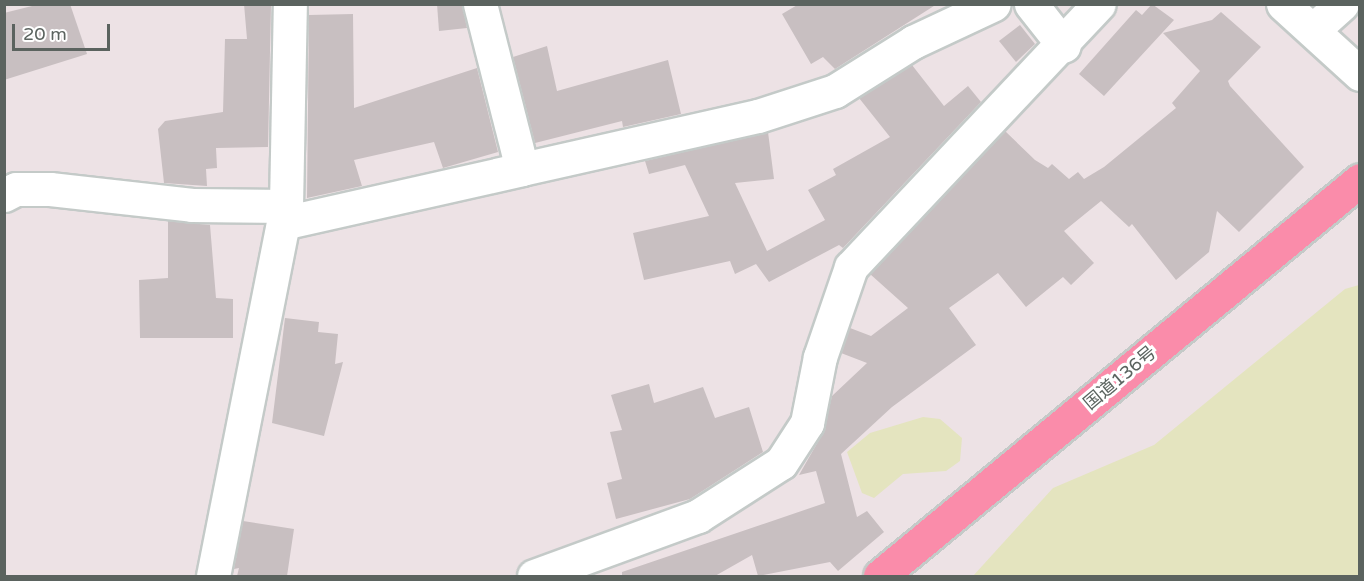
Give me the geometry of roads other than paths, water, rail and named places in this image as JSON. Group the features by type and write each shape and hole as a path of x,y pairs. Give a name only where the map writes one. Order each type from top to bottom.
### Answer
{"highway":[{"name":"国道136号","path":"880,576 1359,180"}],"street":[{"path":"213,576 284,214 290,4"},
{"path":"480,4 522,169"},
{"path":"4,195 16,189 50,189 284,214 522,169 758,116 835,91 914,42 994,4"},
{"path":"1031,4 1064,46"},
{"path":"534,576 698,516 781,463 807,423 820,357 851,267 1064,46 1099,4"},
{"path":"1283,4 1359,75"},
{"path":"1312,30 1342,4"}]}
